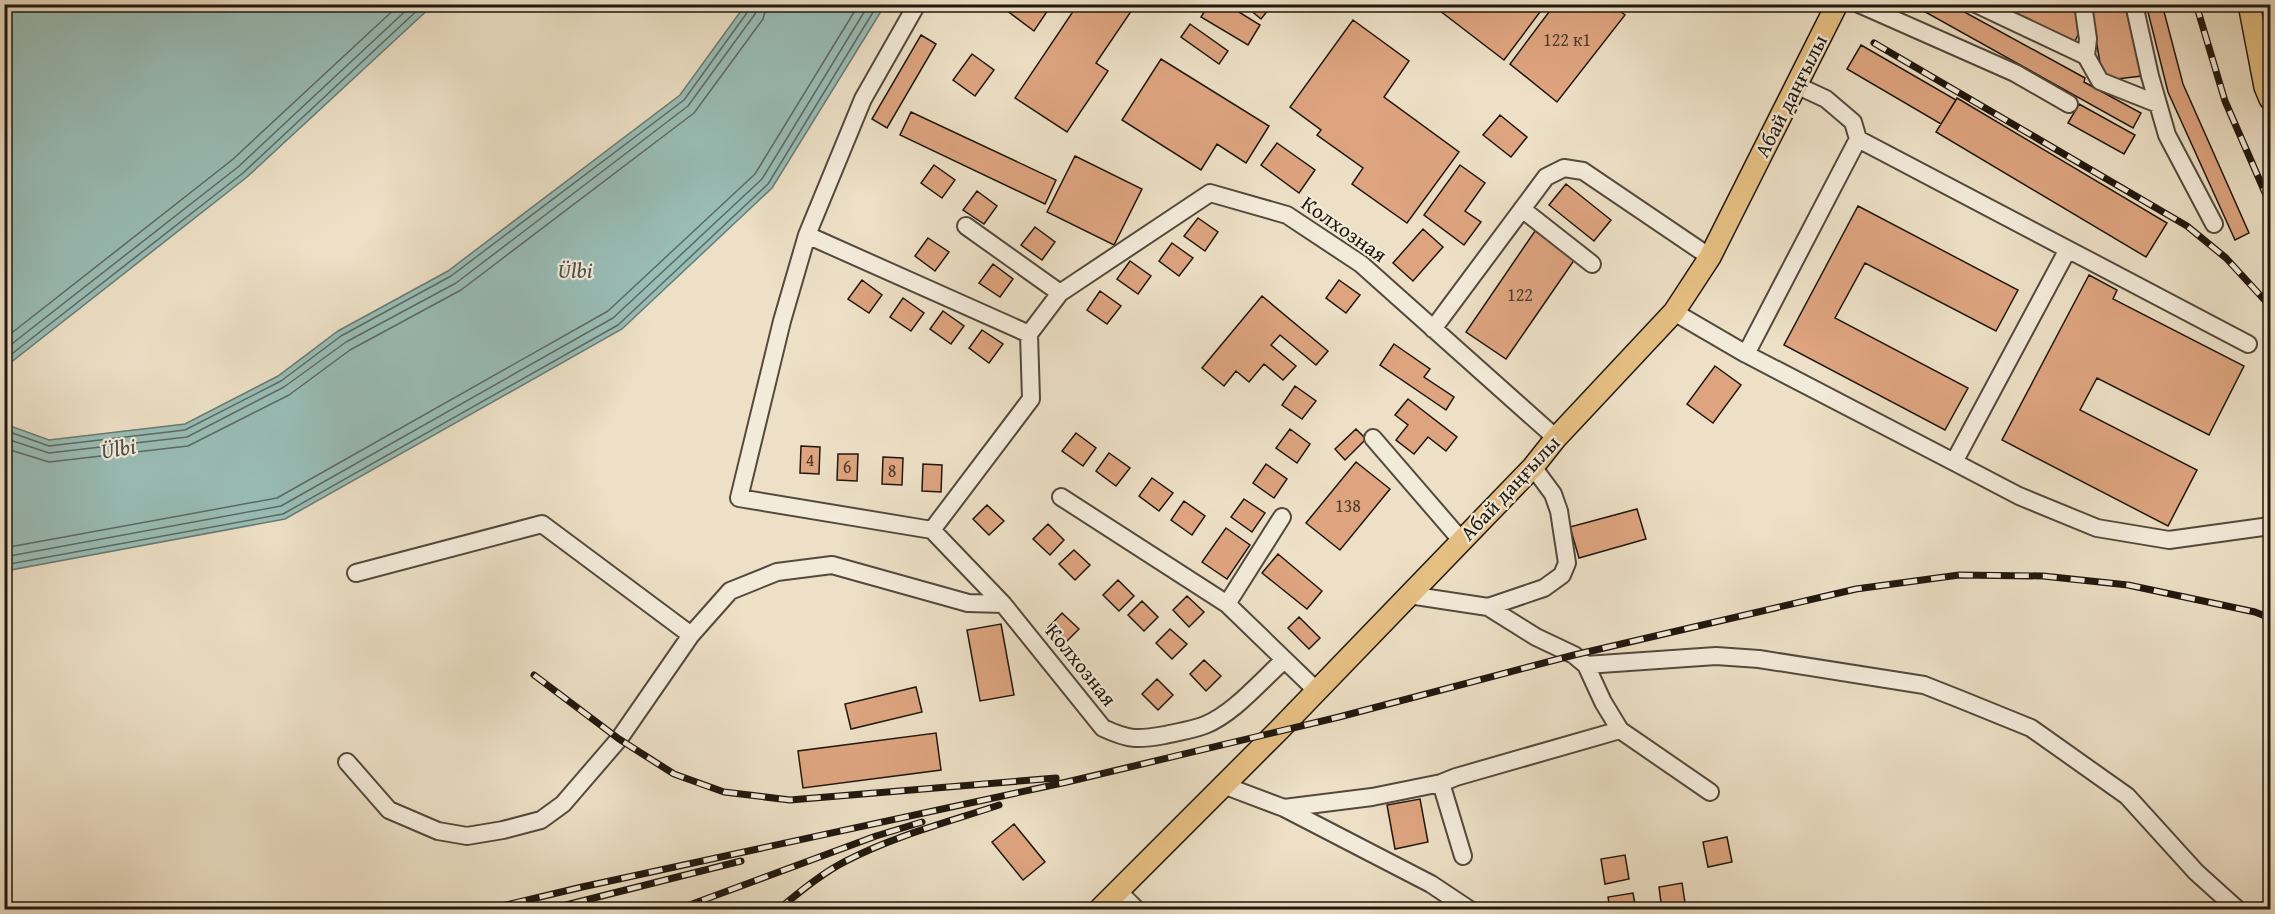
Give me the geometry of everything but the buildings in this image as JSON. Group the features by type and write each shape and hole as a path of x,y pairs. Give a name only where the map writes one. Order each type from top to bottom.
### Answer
{"main road":[{"name":"Абай даңғылы","path":"1099,909 1317,691 1533,466 1556,438 1674,312 1710,257 1837,4"},
{"path":"2249,4 2265,87 2271,99"}],"street":[{"path":"807,234 1029,334 1031,399 932,530 739,498 782,321 807,234 863,99 917,4"},
{"path":"1859,4 2015,73 2068,104"},
{"path":"1976,4 2086,56 2100,81 2158,104"},
{"path":"2134,4 2167,135 2214,224"},
{"path":"2083,5 2088,39 2086,56"},
{"path":"1746,354 1858,139 1853,122 1826,99 1796,85"},
{"path":"1858,139 2067,251 2248,344"},
{"path":"1433,328 1546,177 1564,168 1583,171 1710,257"},
{"name":"Колхозная","path":"1029,334 1060,293 1210,193 1287,215 1361,264 1556,438"},
{"path":"1522,209 1592,264"},
{"path":"966,226 1060,293"},
{"path":"1953,462 2067,251"},
{"path":"1674,312 1746,354 2019,496 2097,528 2169,540 2271,526"},
{"path":"1373,438 1461,540"},
{"path":"1488,607 1544,588 1562,575 1567,563 1559,511 1553,494 1533,466"},
{"path":"1061,498 1227,604 1317,691"},
{"path":"1227,604 1282,517"},
{"path":"356,573 542,524 691,635"},
{"name":"Колхозная","path":"932,530 1003,604 1103,728 1125,738 1143,739 1207,724 1232,708 1283,660"},
{"path":"347,762 389,810 438,831 467,836 503,831 541,819 563,804 619,739 691,635 730,591 777,572 832,565 968,603 1003,604"},
{"path":"1409,595 1488,607 1536,637 1574,655 1586,665 1603,702 1620,730 1710,792"},
{"path":"1586,665 1716,656 1759,659 1924,685 2031,728 2127,796 2196,872 2238,909"},
{"path":"1284,808 1372,797 1441,783 1620,730"},
{"path":"1441,783 1463,856"},
{"path":"1223,785 1284,808 1431,884 1470,909"},
{"path":"1118,891 1137,909"}],"water":[{"path":"5,4 433,5 247,177 5,367"},
{"name":"Ülbi","path":"746,4 885,5 772,188 622,329 285,519 5,571 5,424 49,440 185,424 278,376 338,331 448,271 680,95"}],"railway":[{"path":"2196,4 2225,101 2270,204"},
{"path":"1874,43 2187,226 2226,258 2270,306"},
{"path":"485,910 1067,782 1339,717 1574,655 1856,589 1959,575 2043,576 2128,585 2255,612 2270,618"},
{"path":"534,675 619,739 674,774 724,792 790,800 1056,778"},
{"path":"778,910 819,877 864,852 921,830 999,805"},
{"path":"676,910 876,836 922,822"},
{"path":"546,910 741,861"}]}
